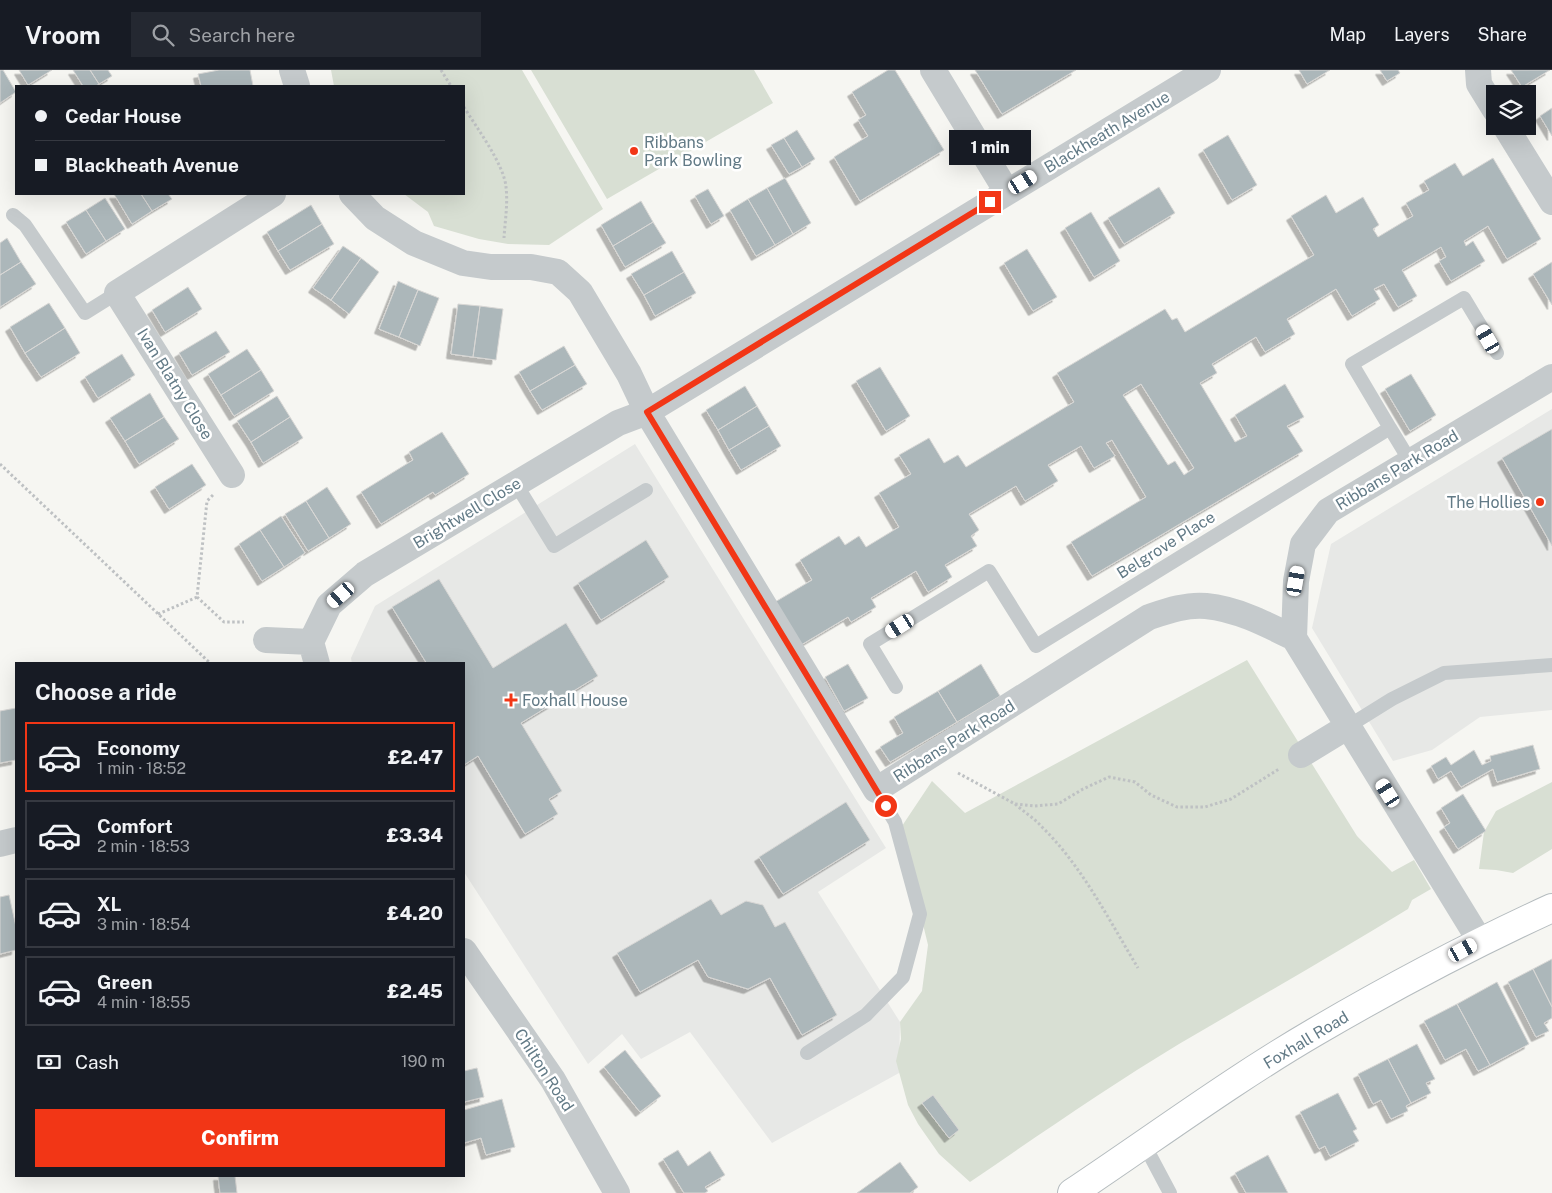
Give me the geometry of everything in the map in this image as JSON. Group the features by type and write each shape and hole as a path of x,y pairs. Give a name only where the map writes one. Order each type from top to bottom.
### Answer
{"street":[{"path":"292,70 297,85"},
{"path":"933,70 1007,192"},
{"name":"Blackheath Avenue","path":"647,412 1208,70"},
{"path":"1478,70 1479,84 1486,95"},
{"path":"1511,135 1552,202"},
{"path":"117,292 271,195"},
{"name":"Ribbans Park Road","path":"353,195 375,218 414,243 463,263 501,267 531,267 558,272 580,292 629,374 647,412 876,790 1149,617 1173,609 1205,606 1236,612 1294,638 1296,581 1303,544 1328,511 1552,377"},
{"name":"Ivan Blatny Close","path":"117,292 232,475"},
{"name":"Brightwell Close","path":"266,640 314,653 329,605 365,574 618,423 647,412"},
{"path":"1294,638 1480,941"},
{"path":"1302,755 1347,726"},
{"path":"0,844 15,840"},
{"name":"Foxhall Road","path":"1072,1193 1314,1033 1480,941 1552,908"},
{"name":"Chilton Road","path":"465,953 553,1080 617,1193"}],"lane":[{"path":"13,215 25,225 84,313 117,292"},
{"path":"1410,461 1352,364 1464,298 1496,353"},
{"name":"Belgrove Place","path":"896,687 870,644 989,571 1036,646 1390,428"},
{"path":"516,484 554,546 646,490"},
{"path":"1347,726 1392,699 1444,674 1552,665"},
{"path":"807,1053 866,1015 903,977 918,923 920,914 895,822 876,790"},
{"path":"1144,1144 1170,1193"}],"path":[{"path":"441,70 450,85"},
{"path":"465,109 498,164 506,185 506,211 501,267"},
{"path":"0,464 209,662"},
{"path":"196,597 207,501 232,475"},
{"path":"158,614 196,597"},
{"path":"196,597 224,622 267,622 266,640"},
{"path":"933,755 960,774 1014,804 1042,826 1064,851 1085,882 1138,968"},
{"path":"1014,804 1034,806 1058,804 1083,789 1110,777 1135,782 1151,795 1176,807 1205,807 1232,799 1302,755"}],"shaded area":[{"path":"331,70 522,70 603,209 549,245 508,244 479,239 434,226 428,212 405,195 465,195 465,85 334,85"},
{"name":"Ribbans Park Bowling","path":"531,70 754,70 773,103 607,199"},
{"path":"1552,409 1552,710 1480,717 1432,750 1393,761 1312,628 1331,544"},
{"path":"635,444 886,848 818,892 900,1022 899,1073 772,1143 690,1032 641,1059 622,1034 588,1064 465,874 465,662 352,662 351,658 375,606"},
{"path":"1247,660 1357,836 1392,872 1414,860 1431,889 1412,900 1408,909 1126,1077 970,1182 939,1154 918,1124 908,1105 896,1061 901,1039 900,1022 922,991 928,945 900,829 932,781 965,813"},
{"path":"1552,782 1552,849 1513,873 1479,869 1484,832 1496,811"}],"building":[{"path":"0,70 3,70 15,93 0,103"},
{"path":"19,70 52,70 28,85"},
{"path":"73,70 90,70 99,84 82,85"},
{"path":"90,70 108,70 112,76 99,84"},
{"path":"219,70 250,70 253,85 201,85 198,74"},
{"path":"888,70 895,70 944,150 860,201 834,157 868,136 858,120 866,115 852,92"},
{"path":"975,70 1076,70 1002,114"},
{"path":"1299,70 1330,70 1307,84"},
{"path":"1380,70 1398,70 1400,73 1387,81"},
{"path":"1511,70 1550,70 1525,85 1521,85"},
{"path":"1552,108 1552,136 1540,116"},
{"path":"797,130 815,159 802,167 784,138"},
{"path":"1228,135 1257,185 1232,200 1203,150"},
{"path":"784,138 802,167 789,174 771,145"},
{"path":"1493,158 1541,239 1507,259 1488,226 1464,241 1466,246 1473,241 1485,261 1451,281 1439,261 1446,257 1441,247 1402,270 1417,296 1398,307 1384,284 1374,289 1380,299 1352,316 1336,289 1287,319 1295,334 1265,352 1256,337 1212,364 1217,373 1200,383 1235,442 1247,436 1235,415 1285,384 1304,417 1287,426 1303,451 1092,576 1071,542 1146,497 1112,440 1106,443 1115,456 1094,468 1081,446 1048,465 1058,481 1025,501 1016,486 969,514 979,530 971,536 977,546 945,565 952,577 928,592 916,571 871,598 876,607 851,622 848,617 801,645 775,602 812,580 800,560 839,536 845,545 859,536 866,547 899,527 879,493 911,474 899,455 929,438 944,463 958,455 966,467 1074,402 1057,373 1165,309 1172,320 1177,318 1185,332 1314,255 1291,216 1326,195 1336,213 1363,197 1379,225 1373,229 1378,237 1413,216 1406,203 1429,190 1424,181 1455,163 1463,176","holes":["1141,384 1194,468 1184,475 1175,461 1168,465 1123,395"]},
{"path":"785,178 811,223 793,234 767,188"},
{"path":"1159,187 1175,213 1124,244 1108,218"},
{"path":"767,188 793,234 775,245 748,199"},
{"path":"708,189 724,216 711,224 695,196"},
{"path":"115,195 142,195 152,211 132,224"},
{"path":"142,195 169,195 172,199 152,211"},
{"path":"105,198 125,229 106,241 86,210"},
{"path":"748,199 775,245 756,256 730,210"},
{"path":"641,201 653,222 613,246 601,225"},
{"path":"311,205 322,224 278,251 267,232"},
{"path":"86,210 106,241 86,254 66,222"},
{"path":"1091,212 1120,261 1094,277 1065,228"},
{"path":"653,222 666,243 625,267 613,246"},
{"path":"322,224 334,244 290,270 278,251"},
{"path":"7,238 21,262 0,275 0,243"},
{"path":"343,246 361,258 331,300 313,288"},
{"path":"1027,249 1057,297 1033,311 1004,263"},
{"path":"672,251 684,272 644,295 631,274"},
{"path":"361,258 379,272 349,314 331,300"},
{"path":"21,262 36,284 0,307 0,275"},
{"path":"1552,262 1552,305 1533,274"},
{"path":"684,272 696,293 655,316 644,295"},
{"path":"398,281 418,290 399,337 379,329"},
{"path":"188,287 202,309 165,332 152,310"},
{"path":"418,290 439,298 420,346 399,337"},
{"path":"49,303 65,328 25,353 10,327"},
{"path":"458,304 480,306 473,357 451,354"},
{"path":"480,306 503,309 496,360 473,357"},
{"path":"65,328 80,353 41,377 25,353"},
{"path":"216,331 230,352 192,375 179,353"},
{"path":"564,346 575,365 530,391 519,372"},
{"path":"247,349 261,370 221,395 208,374"},
{"path":"122,354 135,375 98,398 85,377"},
{"path":"575,365 587,384 542,410 530,391"},
{"path":"880,367 910,416 886,431 856,381"},
{"path":"261,370 274,391 234,416 221,395"},
{"path":"1411,374 1436,415 1410,431 1385,389"},
{"path":"745,386 757,406 718,430 706,410"},
{"path":"150,393 164,417 125,441 110,418"},
{"path":"277,396 290,417 251,442 237,421"},
{"path":"757,406 769,426 729,450 718,430"},
{"path":"164,417 179,439 139,464 125,441"},
{"path":"290,417 303,438 263,463 251,442"},
{"path":"769,426 781,446 741,470 729,450"},
{"name":"The Hollies","path":"1552,429 1552,546 1502,458"},
{"path":"442,432 469,474 435,495 433,492 381,524 361,492 413,460 409,452"},
{"path":"192,464 206,485 169,509 155,487"},
{"path":"327,487 351,524 329,538 306,501"},
{"path":"306,501 329,538 308,551 285,514"},
{"path":"281,516 305,553 284,567 260,530"},
{"path":"260,530 284,567 262,581 239,544"},
{"path":"646,540 669,577 601,620 578,583"},
{"name":"Foxhall House","path":"439,579 493,668 566,623 598,676 521,723 562,791 549,799 558,814 525,834 478,756 465,764 465,662 426,662 392,607"},
{"path":"848,664 868,698 844,711 825,677"},
{"path":"981,664 1000,696 957,722 938,691"},
{"path":"938,691 957,722 890,762 880,747 903,733 894,717"},
{"path":"15,708 15,760 0,763 0,711"},
{"path":"1533,745 1540,769 1497,782 1493,769 1461,787 1451,771 1438,779 1431,766 1446,757 1451,765 1474,750 1482,765 1491,761 1490,756"},
{"path":"1463,794 1486,831 1458,849 1444,827 1450,823 1441,808"},
{"path":"846,802 870,840 783,894 759,857"},
{"path":"9,895 15,922 15,950 0,954 0,897"},
{"path":"711,899 721,915 746,901 763,905 775,927 785,922 837,1015 802,1035 770,978 748,989 708,977 698,960 640,992 617,953"},
{"path":"1552,959 1552,1007 1533,969"},
{"path":"1533,969 1552,1007 1552,1018 1544,1023 1549,1031 1536,1037 1508,982"},
{"path":"1497,982 1529,1044 1490,1065 1457,1004"},
{"path":"1457,1004 1490,1065 1478,1071 1466,1049 1445,1060 1424,1021"},
{"path":"1417,1044 1435,1079 1426,1083 1431,1093 1411,1103 1388,1059"},
{"path":"625,1050 661,1096 640,1112 604,1067"},
{"path":"1388,1059 1411,1103 1406,1106 1408,1111 1391,1119 1381,1100 1373,1104 1358,1074"},
{"path":"477,1068 484,1097 465,1102 465,1071"},
{"path":"1338,1093 1357,1129 1353,1131 1359,1141 1330,1156 1325,1146 1319,1149 1300,1112"},
{"path":"933,1095 959,1130 949,1138 922,1103"},
{"path":"502,1099 515,1147 486,1155 481,1138 465,1143 465,1110"},
{"path":"678,1150 688,1166 710,1151 725,1175 705,1187 708,1191 705,1193 684,1193 663,1159"},
{"path":"1268,1155 1288,1193 1246,1193 1235,1173"},
{"path":"900,1162 918,1187 910,1193 857,1193"},
{"path":"218,1177 235,1177 237,1193 220,1193"}],"place":[{"name":"Ribbans Park Bowling","path":"634,151"},
{"name":"The Hollies","path":"1540,502"},
{"name":"Foxhall House","path":"511,700"}],"route":[{"path":"886,806 647,412 990,202"}]}
